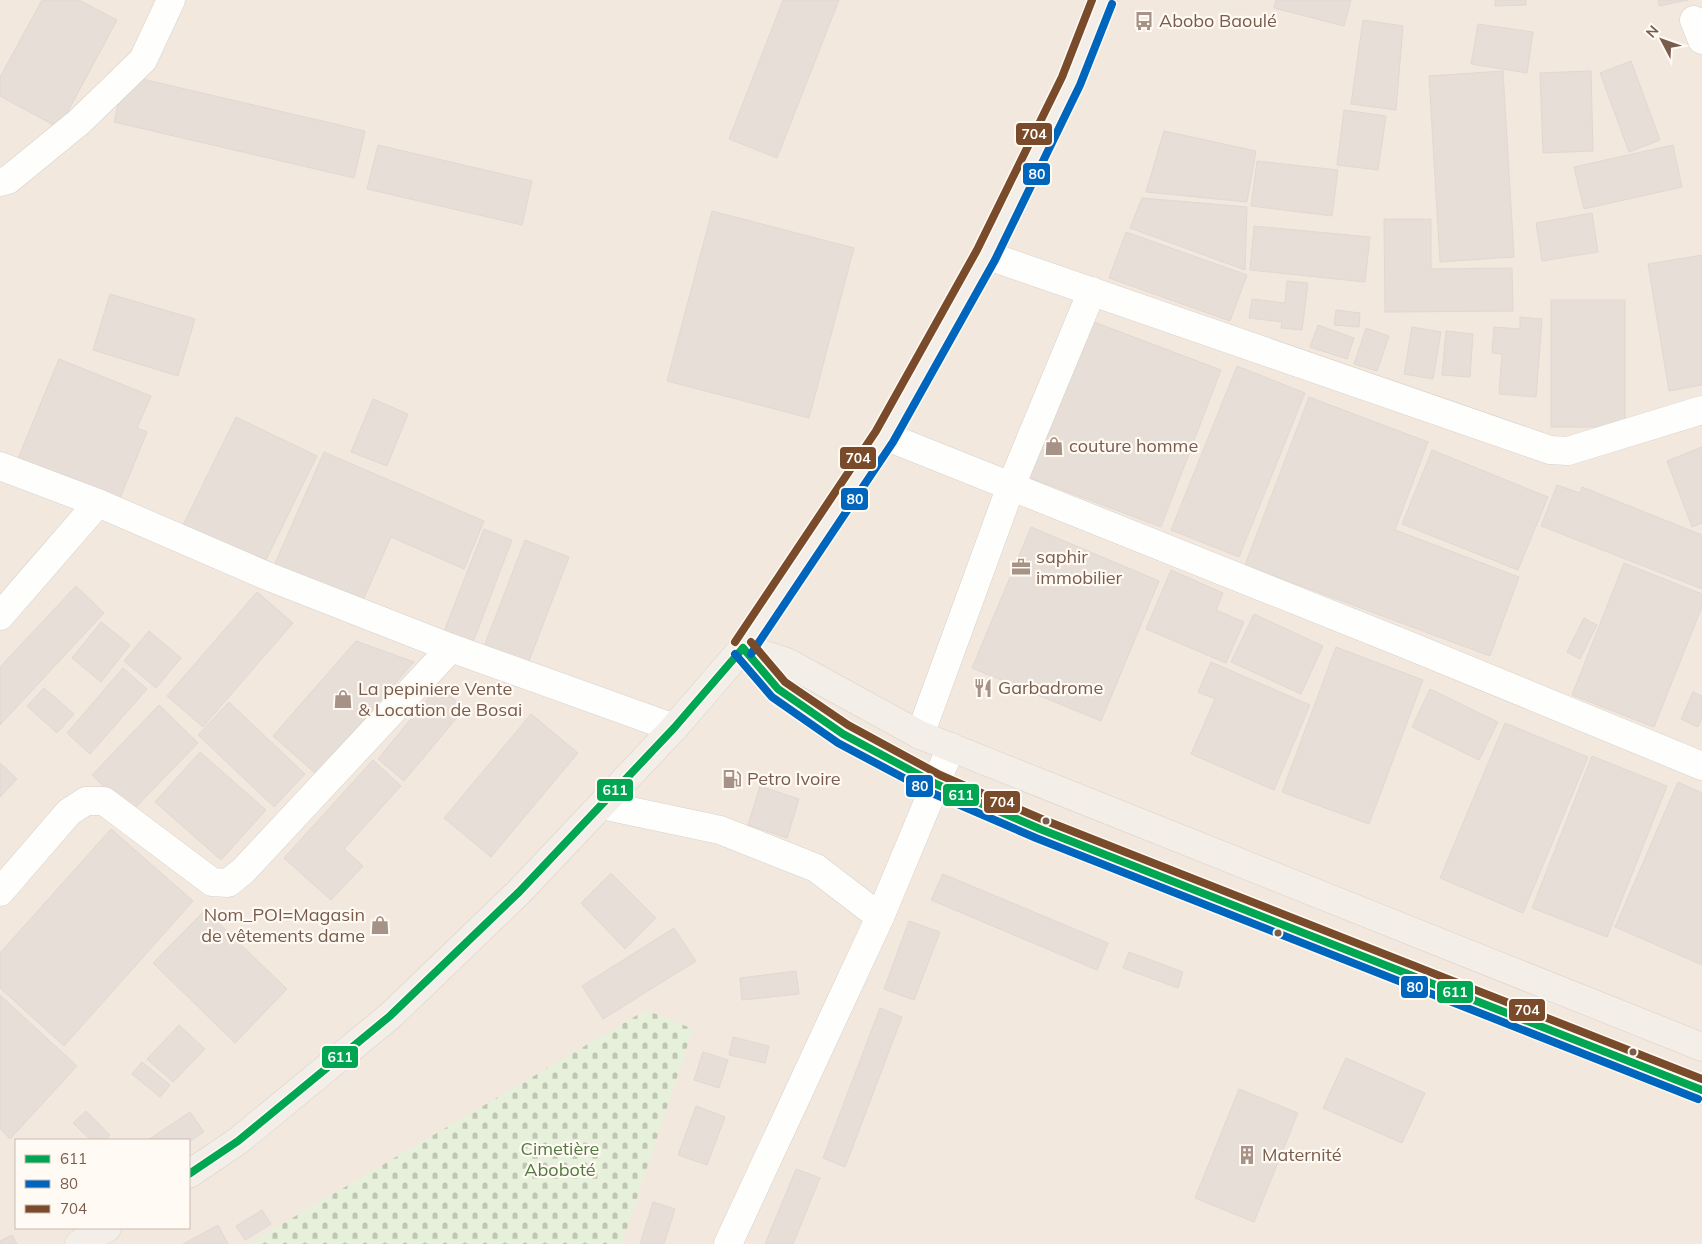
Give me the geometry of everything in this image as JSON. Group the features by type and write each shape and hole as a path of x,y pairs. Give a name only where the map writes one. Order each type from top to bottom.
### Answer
{"main road":[{"path":"190,1173 238,1141 390,1016 519,892 674,728 743,648 885,436 986,255 1071,81 1103,0"},
{"path":"743,648 787,662 920,735 951,748 1702,1047"},
{"path":"743,648 778,689 843,734 936,784 1040,829 1702,1090"},
{"path":"79,1244 105,1229"}],"street":[{"path":"0,182 8,180 78,122 143,60 171,0"},
{"path":"986,255 1550,450 1568,450 1702,410"},
{"path":"920,735 1011,486 1092,291"},
{"path":"885,436 1414,648 1702,766"},
{"path":"0,466 98,503 267,576 451,648 674,728"},
{"path":"0,616 98,503"},
{"path":"0,892 69,812 86,801 104,801 212,882 228,883 243,871 451,648"},
{"path":"728,1244 880,917 951,748"},
{"path":"602,805 720,830 816,868 880,917"}],"shaded area":[{"path":"0,0 1702,0 1702,1244 0,1244"}],"green space":[{"name":"Cimetière Aboboté","path":"646,1010 693,1029 622,1244 248,1244"}],"building":[{"path":"42,0 79,0 117,20 59,128 0,96 0,77"},
{"path":"783,0 839,0 777,158 729,139"},
{"path":"1276,0 1351,0 1344,26 1274,8"},
{"path":"1495,0 1526,0 1526,5 1495,6"},
{"path":"1658,0 1688,0 1659,6"},
{"path":"1363,20 1403,26 1396,110 1351,104"},
{"path":"1478,24 1533,32 1527,73 1471,64"},
{"path":"1631,61 1660,140 1629,152 1600,73"},
{"path":"1503,71 1514,257 1440,262 1429,76"},
{"path":"1591,71 1593,151 1543,153 1540,73"},
{"path":"125,75 365,131 354,178 114,122"},
{"path":"1344,110 1386,116 1378,170 1337,165"},
{"path":"1164,131 1256,151 1247,202 1146,192"},
{"path":"378,145 532,181 522,225 367,189"},
{"path":"1673,145 1682,187 1584,209 1574,167"},
{"path":"1257,161 1338,170 1332,216 1251,206"},
{"path":"1142,198 1247,207 1245,270 1130,228"},
{"path":"712,211 854,248 809,418 667,381"},
{"path":"1592,213 1598,252 1542,261 1536,223"},
{"path":"1384,219 1431,219 1431,269 1512,268 1513,311 1385,312"},
{"path":"1254,226 1370,237 1365,282 1250,270"},
{"path":"1126,232 1247,275 1230,321 1109,278"},
{"path":"1702,255 1702,385 1669,391 1648,264"},
{"path":"1287,281 1308,283 1302,330 1281,328 1282,322 1249,318 1252,299 1285,303"},
{"path":"110,294 195,319 178,376 93,350"},
{"path":"1551,300 1625,300 1625,427 1551,427"},
{"path":"1336,310 1360,313 1359,327 1334,325"},
{"path":"1520,317 1542,319 1536,397 1499,394 1502,354 1492,353 1494,327 1520,329"},
{"path":"1086,319 1221,370 1161,527 1025,476"},
{"path":"1318,325 1354,338 1347,359 1310,347"},
{"path":"1412,327 1441,332 1433,379 1404,374"},
{"path":"1366,328 1389,336 1377,371 1354,364"},
{"path":"1446,331 1473,334 1470,377 1442,375"},
{"path":"59,359 151,396 137,428 147,432 118,503 17,461"},
{"path":"1237,366 1305,393 1239,557 1171,530"},
{"path":"1309,397 1428,442 1395,530 1519,577 1490,656 1245,565"},
{"path":"373,399 408,414 387,466 351,452"},
{"path":"236,417 317,456 262,568 181,529"},
{"path":"1702,447 1702,523 1692,527 1667,461"},
{"path":"1432,450 1548,497 1518,570 1402,524"},
{"path":"324,452 484,521 464,569 391,537 360,607 272,570"},
{"path":"1557,485 1580,493 1582,487 1702,535 1702,589 1541,526"},
{"path":"1031,527 1159,581 1101,721 972,668"},
{"path":"484,529 512,540 472,645 443,634"},
{"path":"525,540 569,557 527,666 483,649"},
{"path":"1624,563 1702,594 1702,607 1654,727 1572,695"},
{"path":"1171,570 1223,593 1216,610 1244,622 1226,663 1146,629"},
{"path":"76,586 104,613 0,725 0,667"},
{"path":"257,592 293,623 203,727 167,696"},
{"path":"1254,614 1323,646 1301,694 1231,662"},
{"path":"1584,618 1597,625 1580,659 1567,652"},
{"path":"101,622 130,645 101,682 72,658"},
{"path":"149,631 181,658 156,688 124,661"},
{"name":"La pepiniere Vente & Location de Bosai","path":"356,641 414,662 316,774 273,736"},
{"path":"1336,647 1423,680 1369,824 1282,792"},
{"path":"1211,662 1310,705 1274,790 1191,754 1215,699 1198,692"},
{"path":"123,668 147,689 90,754 67,733"},
{"path":"438,686 465,708 404,781 378,759"},
{"path":"44,688 74,714 57,733 27,706"},
{"path":"1430,689 1498,722 1479,760 1412,727"},
{"path":"1693,692 1702,696 1702,718 1698,727 1681,719"},
{"path":"229,702 305,774 274,807 198,735"},
{"path":"159,705 198,743 130,813 92,775"},
{"path":"531,714 578,753 491,857 444,818"},
{"path":"1505,723 1588,757 1523,913 1440,878"},
{"path":"200,752 266,810 221,860 155,802"},
{"path":"1592,756 1667,786 1607,937 1532,908"},
{"path":"373,760 401,786 344,849 363,866 331,900 284,858"},
{"path":"0,763 17,779 0,797"},
{"path":"1678,782 1702,793 1702,965 1615,927"},
{"path":"760,786 799,799 787,838 748,825"},
{"path":"111,829 193,901 64,1046 0,988 0,953"},
{"path":"611,873 656,918 625,949 581,903"},
{"path":"943,874 1108,943 1097,970 931,900"},
{"path":"205,910 287,989 235,1043 153,963"},
{"path":"909,921 940,932 914,1000 884,989"},
{"path":"674,928 696,961 603,1019 582,986"},
{"path":"1129,952 1183,972 1178,988 1123,968"},
{"path":"796,971 799,994 742,1000 740,978"},
{"path":"0,995 77,1066 10,1139 0,1129"},
{"path":"880,1008 902,1017 845,1167 823,1158"},
{"path":"179,1025 205,1049 173,1082 147,1059"},
{"path":"733,1037 769,1046 765,1063 729,1055"},
{"path":"703,1052 728,1060 719,1088 694,1080"},
{"path":"1346,1058 1425,1093 1402,1143 1323,1108"},
{"path":"142,1062 170,1085 160,1097 132,1074"},
{"name":"Maternité","path":"1239,1089 1298,1113 1254,1222 1195,1198"},
{"path":"696,1106 725,1117 707,1165 678,1155"},
{"path":"86,1111 110,1135 106,1139 90,1139 73,1123"},
{"path":"190,1112 204,1132 190,1141 190,1139 150,1139"},
{"path":"796,1169 820,1178 793,1244 765,1244"},
{"path":"653,1202 675,1209 664,1244 640,1244"},
{"path":"262,1210 271,1224 245,1240 236,1226"},
{"path":"218,1225 228,1244 183,1244"},
{"path":"12,1235 17,1244 0,1244 0,1241"}],"transit line":[{"name":"704","path":"735,642 876,431 977,250 1062,77 1092,0"},
{"name":"80","path":"751,654 893,442 995,260 1080,85 1112,4"},
{"name":"704","path":"751,642 785,682 848,725 940,775 1044,820 1702,1079"},
{"name":"611","path":"743,648 778,689 843,734 936,784 1040,829 1702,1090"},
{"name":"611","path":"190,1173 238,1141 390,1016 519,892 674,728 743,648"},
{"name":"80","path":"735,654 772,697 838,743 932,793 1036,838 1698,1099"}],"place":[{"name":"Abobo Baoulé","path":"1144,21"},
{"name":"couture homme","path":"1054,446"},
{"name":"saphir immobilier","path":"1021,567"},
{"name":"Garbadrome","path":"983,688"},
{"name":"La pepiniere Vente & Location de Bosai","path":"343,699"},
{"name":"Petro Ivoire","path":"732,779"},
{"name":"Nom_POI=Magasin de vêtements dame","path":"380,925"},
{"name":"Maternité","path":"1247,1155"}]}
